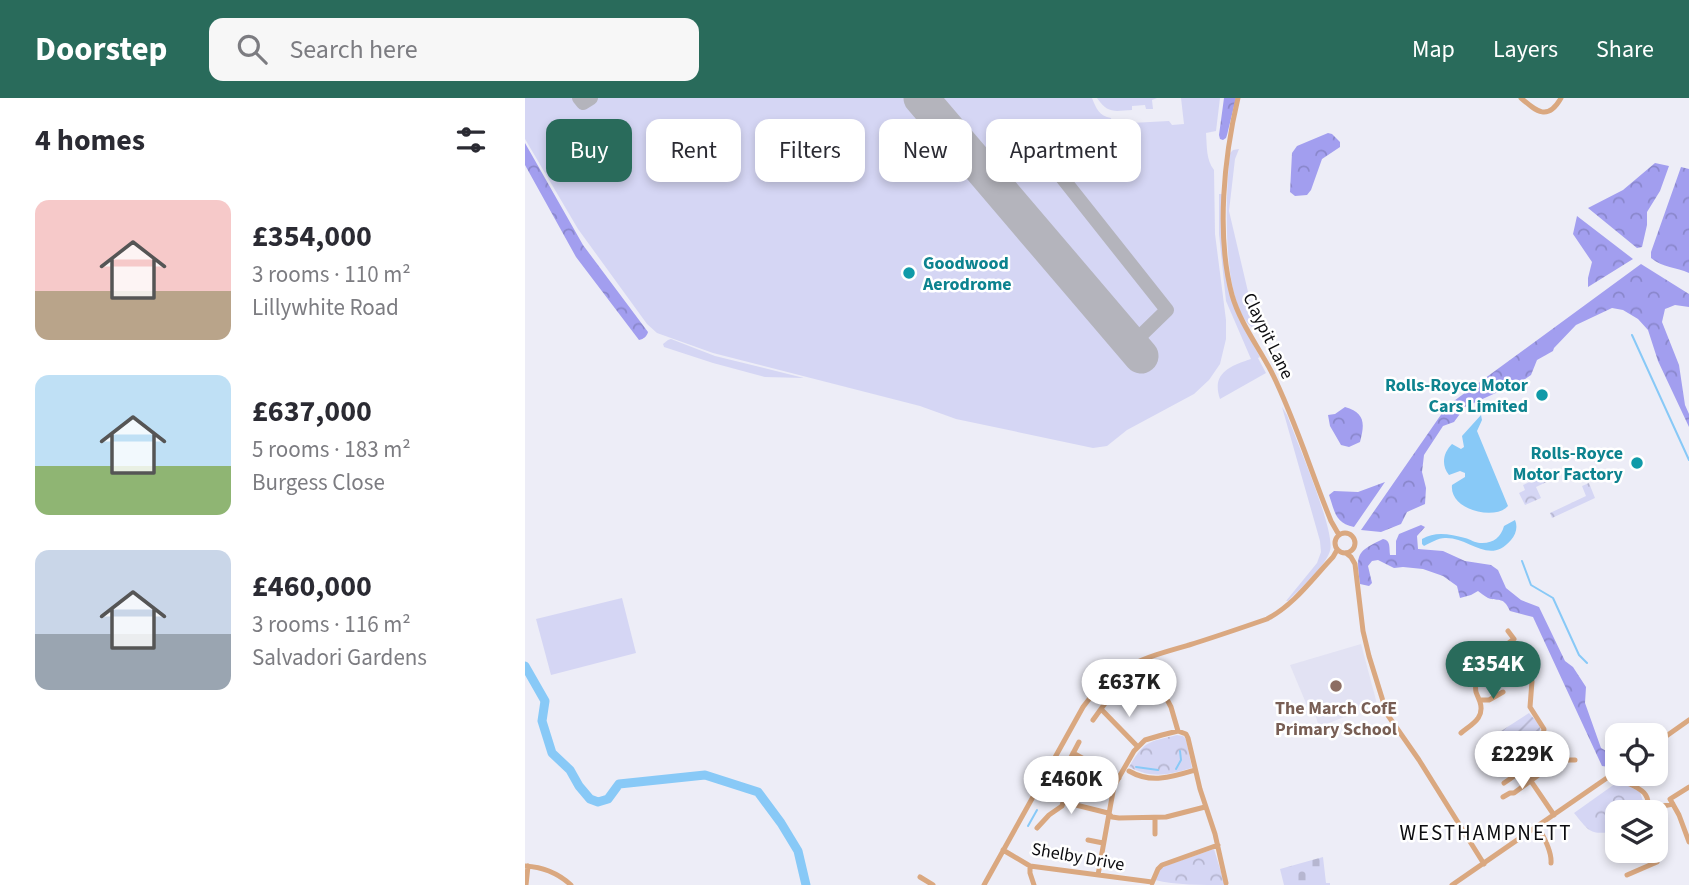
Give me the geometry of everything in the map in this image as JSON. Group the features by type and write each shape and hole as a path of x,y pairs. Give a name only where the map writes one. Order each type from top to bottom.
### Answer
{"street":[{"name":"Claypit Lane","path":"1238,98 1227,156 1224,205 1225,244 1231,291 1245,327 1271,371 1339,535"},
{"path":"1521,98 1538,112 1547,113 1561,98"},
{"path":"1346,553 1353,548 1354,540 1349,534 1342,533 1334,541 1337,550 1346,553 1355,564 1363,631 1387,714 1484,864"},
{"path":"984,885 1083,706 1097,690 1121,669 1141,659 1267,620 1297,597 1337,550"},
{"path":"1461,733 1479,718 1482,711 1475,684 1480,664 1514,639 1508,631"},
{"path":"1502,647 1532,681 1530,707 1544,729 1543,735 1516,755"},
{"path":"1149,679 1169,673"},
{"path":"1157,677 1161,691 1171,706 1178,731"},
{"path":"1480,700 1489,700 1503,692"},
{"path":"1093,720 1106,702"},
{"path":"1101,709 1137,747"},
{"path":"1668,735 1689,720"},
{"path":"1098,875 1114,786 1137,747 1145,740 1178,731 1186,734 1188,738 1226,883"},
{"path":"1492,738 1501,749 1516,755"},
{"path":"1069,761 1079,742"},
{"path":"1557,748 1566,761 1575,761"},
{"path":"1073,753 1119,778"},
{"path":"1516,755 1523,770 1554,815"},
{"path":"1503,797 1514,793 1563,757"},
{"path":"1129,771 1137,776 1159,779 1195,770"},
{"path":"1504,783 1523,770"},
{"path":"1452,885 1605,779"},
{"path":"1636,786 1648,800"},
{"path":"1668,803 1689,786"},
{"path":"1060,790 1064,802"},
{"path":"1064,802 1108,813 1115,818 1156,818 1205,807"},
{"path":"1037,828 1064,802"},
{"path":"1672,802 1689,842"},
{"path":"1679,816 1689,812"},
{"path":"1155,834 1156,818"},
{"path":"1538,827 1552,858 1551,863"},
{"path":"1089,840 1103,843"},
{"path":"1151,884 1162,865 1217,845"},
{"name":"Shelby Drive","path":"1003,850 1030,866 1151,884"},
{"path":"1627,875 1655,863"},
{"path":"526,885 526,866 548,870 571,885"},
{"path":"1030,866 1034,885"},
{"path":"1105,885 1107,876"},
{"path":"920,877 933,885"}],"shaded area":[{"name":"The March CofE Primary School","path":"1361,644 1377,704 1319,727 1313,707 1308,708 1290,665"}],"green space":[{"name":"Goodwood Aerodrome","path":"525,98 1092,98 1101,113 1111,119 986,119 986,182 1141,182 1141,122 1169,121 1172,125 1184,124 1181,98 1220,98 1216,131 1206,133 1208,157 1214,170 1215,234 1226,320 1226,339 1220,364 1209,380 1194,394 1127,430 1107,446 1093,448 956,419 920,406 713,353 657,333 647,324 578,229 550,182 632,182 632,119 546,119 546,175 525,139"},
{"path":"1097,98 1157,98 1152,100 1153,109 1146,109 1145,105 1132,106 1132,110 1116,111 1105,107"},
{"path":"1224,98 1236,98 1227,135 1223,140 1219,135"},
{"path":"1328,133 1340,142 1340,147 1322,159 1307,195 1295,196 1290,192 1292,153 1297,146"},
{"path":"525,143 583,245 648,332 644,338 639,340 576,257 525,165"},
{"path":"1239,149 1235,159 1229,211 1257,330 1245,320 1236,301 1228,249 1227,193 1230,153"},
{"path":"1655,163 1669,166 1660,191 1647,212 1642,247 1637,248 1588,208 1623,190"},
{"path":"1681,167 1689,169 1689,273 1660,264 1651,258"},
{"path":"1219,194 1222,194 1222,248 1238,317 1266,373 1220,399 1220,377 1230,368 1251,359 1226,301 1219,234"},
{"path":"1577,216 1633,259 1588,287 1592,262 1573,234"},
{"path":"1641,264 1689,294 1689,307 1675,305 1665,309 1662,322 1679,365 1689,427 1658,361 1648,330 1638,319 1623,310 1612,308 1576,325 1553,351 1537,360 1531,375 1465,407 1454,422 1443,426 1424,455 1422,472 1426,488 1425,504 1407,512 1401,524 1381,532 1361,530 1447,406"},
{"path":"671,339 715,356 804,378 765,377 713,363 664,347 663,344"},
{"path":"1282,407 1314,485 1330,540 1330,551 1323,564 1288,601 1317,563 1321,552"},
{"path":"1345,407 1356,412 1363,424 1360,442 1349,447 1341,445 1330,426 1328,415"},
{"path":"1554,471 1557,477 1536,487 1541,498 1525,505 1519,493 1525,490 1523,485"},
{"path":"1385,482 1354,527 1339,520 1329,495 1334,491 1358,492"},
{"path":"1589,483 1595,498 1552,518 1550,513 1586,496 1582,486"},
{"path":"1421,525 1425,527 1417,536 1418,549 1443,551 1465,561 1491,565 1498,570 1506,588 1521,600 1539,607 1565,661 1573,667 1586,687 1585,703 1601,748 1605,750 1605,766 1602,766 1533,617 1510,611 1503,601 1488,598 1478,591 1460,598 1457,586 1443,576 1423,569 1394,568 1378,560 1372,561 1368,566 1372,583 1369,586 1360,584 1358,560 1363,551 1383,539 1388,543 1390,555 1396,555 1399,534"},
{"path":"622,598 636,653 551,675 536,619"},
{"path":"1529,713 1540,727 1539,736 1518,751 1502,744 1495,735"},
{"path":"1177,735 1186,739 1192,768 1160,775 1129,767 1143,747 1159,739"},
{"path":"1612,786 1629,786 1640,792 1643,800 1605,800 1605,833 1592,831 1574,813"},
{"path":"1214,849 1225,885 1180,884 1155,880 1158,871 1165,866"},
{"path":"1323,857 1326,883 1330,885 1284,885 1280,869"}],"water":[{"path":"1481,415 1482,420 1477,431 1508,506 1493,513 1465,507 1458,501 1453,494 1452,485 1465,477 1465,473 1460,471 1449,475 1444,463 1445,455 1452,444 1461,449 1464,447 1462,436"},
{"path":"1515,520 1513,538 1495,551 1445,538 1424,546 1422,544 1422,539 1437,534 1454,535 1478,543 1493,541 1504,526"}],"waterway":[{"path":"1632,335 1689,460"},
{"path":"1522,561 1531,585 1553,598 1579,655 1587,663"},
{"path":"525,666 545,701 542,721 552,753 570,770 590,799 598,802 608,799 619,784 705,775 758,792 798,851 806,885"},
{"path":"1176,769 1181,760 1180,751"},
{"path":"1136,767 1158,770"},
{"path":"1028,826 1037,810"}],"taxiway":[{"path":"579,98 583,103 591,98"},
{"path":"1066,182 1167,310 1131,345"}],"runway":[{"path":"921,98 1141,356"}],"place":[{"name":"Goodwood Aerodrome","path":"909,273"},
{"name":"Rolls-Royce Motor Cars Limited","path":"1542,395"},
{"name":"Rolls-Royce Motor Factory","path":"1637,463"},
{"name":"The March CofE Primary School","path":"1336,686"}],"district":[{"name":"WESTHAMPNETT","path":"1486,833"}]}
